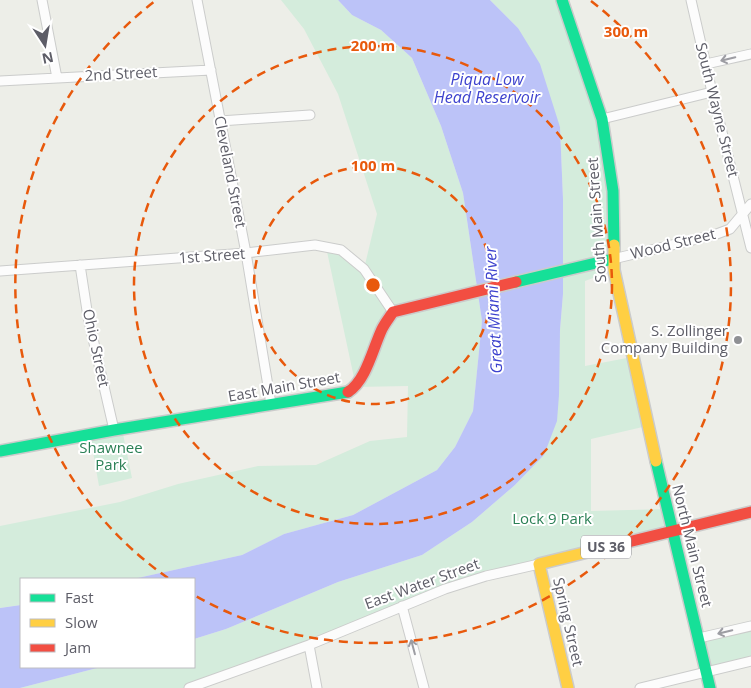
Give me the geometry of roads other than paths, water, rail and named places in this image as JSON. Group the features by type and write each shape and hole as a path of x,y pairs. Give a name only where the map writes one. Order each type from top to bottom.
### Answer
{"main road":[{"name":"South Main Street","path":"562,0 602,120 613,191 614,270 644,411"},
{"path":"393,312 613,259"},
{"name":"East Main Street","path":"0,451 114,430 346,393 356,387 361,379 383,327 393,312"},
{"name":"North Main Street","path":"644,411 710,688"},
{"name":"US 36","path":"673,531 751,512"},
{"name":"East Water Street","path":"539,564 673,531"},
{"name":"Spring Street","path":"539,564 568,688"}],"street":[{"path":"42,0 57,78"},
{"name":"Cleveland Street","path":"197,0 246,254 271,404"},
{"name":"South Wayne Street","path":"691,0 751,248"},
{"path":"706,64 751,54"},
{"name":"2nd Street","path":"0,81 211,70"},
{"path":"602,120 712,92"},
{"path":"220,121 310,114"},
{"name":"Wood Street","path":"613,259 714,235 730,229 751,204"},
{"name":"1st Street","path":"0,271 246,254 315,246 341,250 364,269 393,312"},
{"name":"Ohio Street","path":"80,266 88,317 114,430"},
{"name":"East Water Street","path":"189,688 309,645 445,588 539,564"},
{"path":"402,606 424,688"},
{"path":"699,638 751,626"},
{"path":"309,645 317,688"},
{"path":"640,688 751,661"}],"water":[{"name":"Piqua Low Head Reservoir","path":"338,0 490,0 518,28 540,64 560,127 563,199 563,294 557,421 544,455 515,485 472,522 422,555 338,582 226,629 195,639 195,578 138,578 242,555 284,534 353,515 437,470 455,447 473,411 482,321 463,193 441,126 412,58 381,30 352,15"},
{"path":"20,605 20,668 97,668 20,688 0,688 0,608"}],"place":[{"name":"S. Zollinger Company Building","path":"738,340"}],"water label":[{"name":"Great Miami River","path":"493,310"}],"park label":[{"name":"Shawnee Park","path":"111,456"},
{"name":"Lock 9 Park","path":"552,519"}]}
